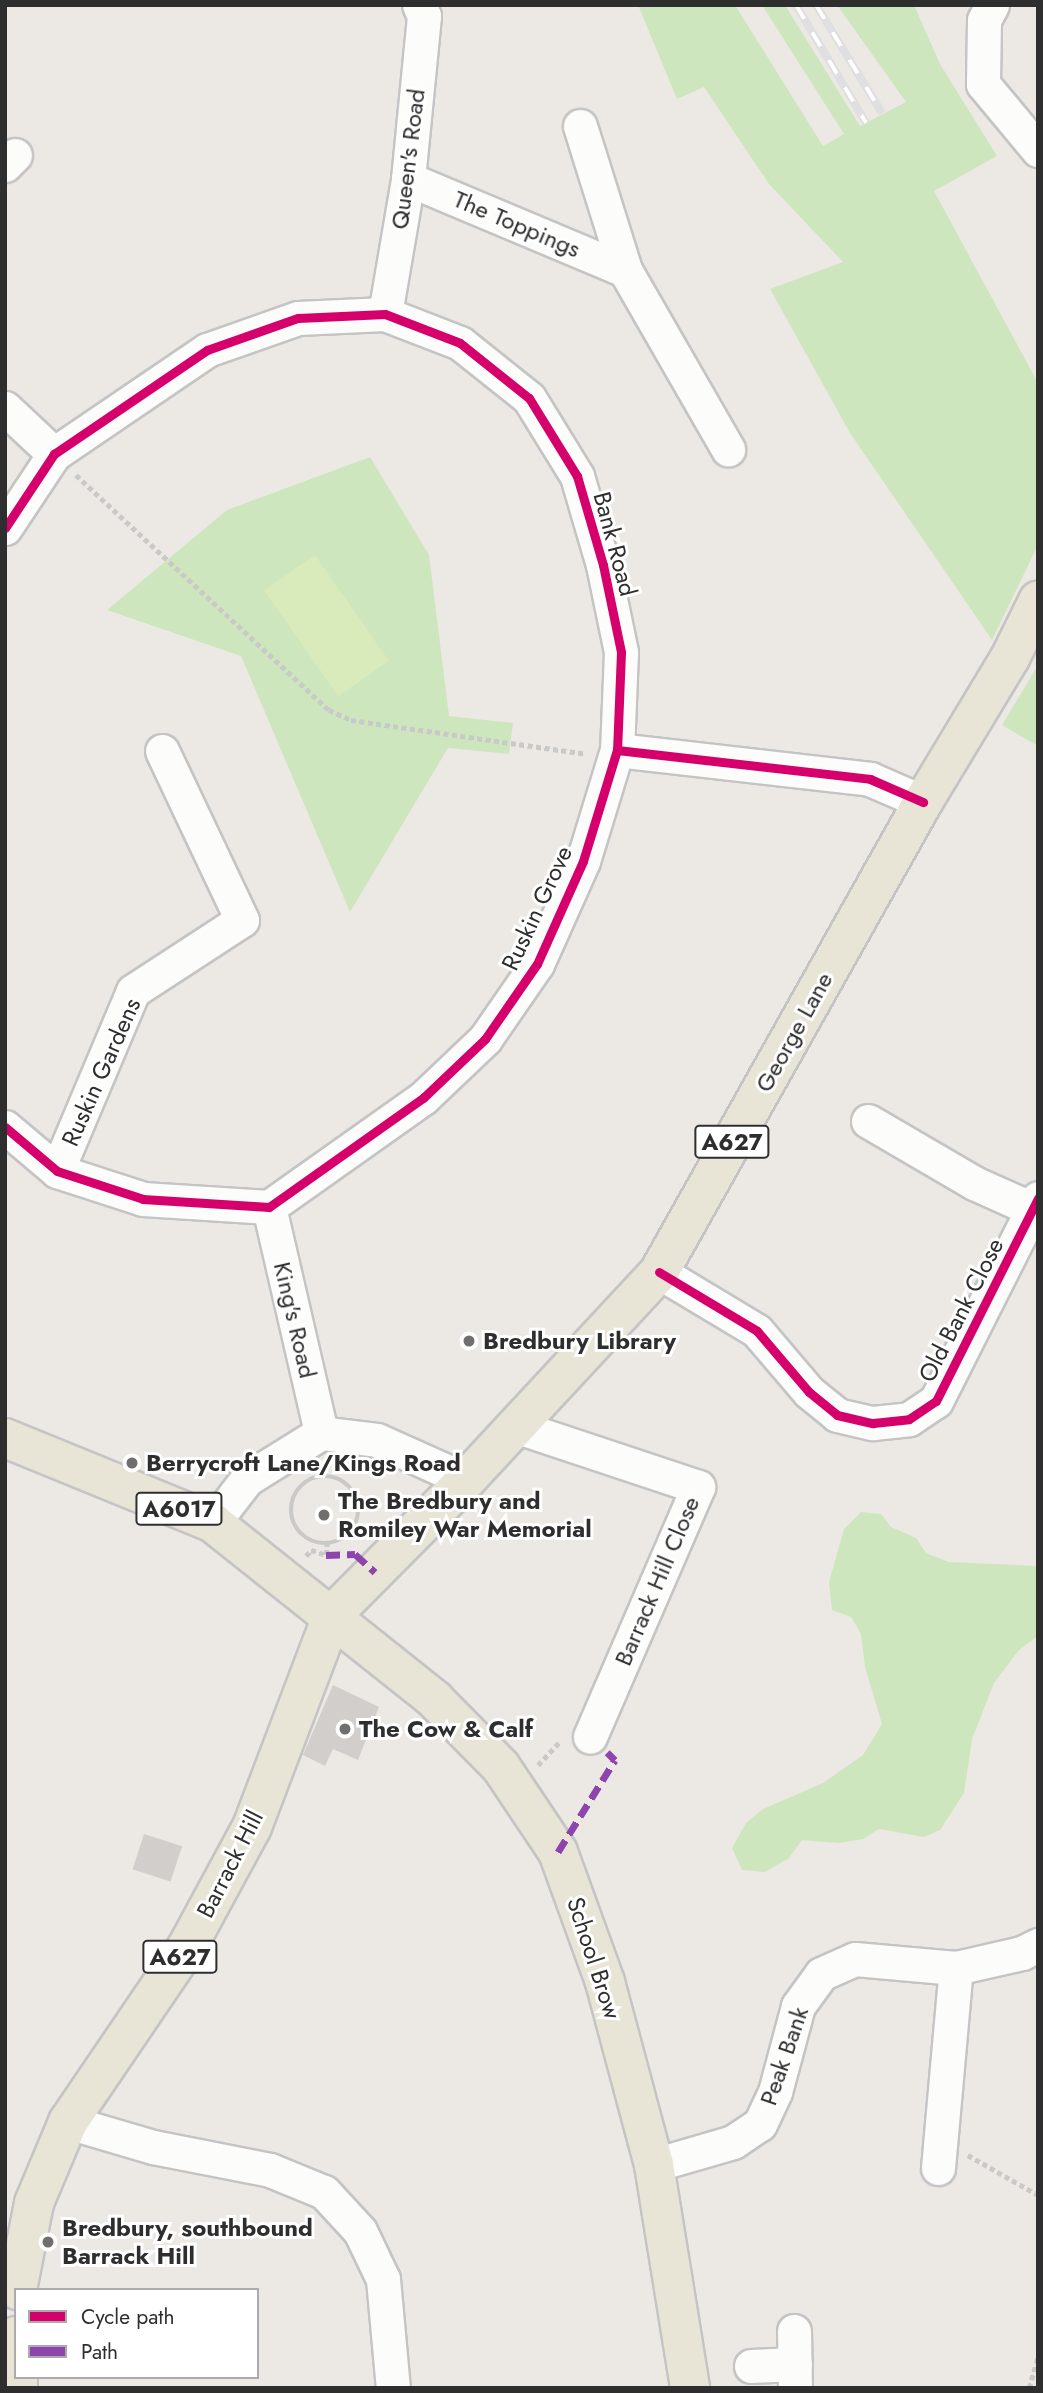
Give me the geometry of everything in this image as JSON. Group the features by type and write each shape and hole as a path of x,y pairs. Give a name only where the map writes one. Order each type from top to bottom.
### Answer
{"main road":[{"name":"George Lane","path":"332,1614 466,1480 659,1272 923,802 1010,658 1038,601"},
{"name":"A6017","path":"5,1438 213,1523 332,1614"},
{"name":"School Brow","path":"332,1614 434,1699 516,1789 558,1852 605,1982 653,2165 690,2388"},
{"name":"Barrack Hill","path":"17,2288 34,2203 68,2122 187,1947 252,1827 332,1614"}],"street":[{"name":"Queen's Road","path":"385,314 408,178 424,16 419,5"},
{"path":"992,5 984,20 983,84 1038,150"},
{"name":"The Toppings","path":"580,127 625,270 728,449"},
{"name":"The Toppings","path":"408,178 625,270"},
{"name":"Bank Road","path":"5,528 54,454 207,350 298,317 385,314 460,343 529,398 577,476 603,565 621,652 616,754"},
{"path":"5,408 54,454"},
{"name":"Ruskin Gardens","path":"57,1171 133,991 242,920 162,751"},
{"path":"616,754 870,779 923,802"},
{"name":"Ruskin Grove","path":"269,1206 423,1098 485,1039 542,952 583,861 616,754"},
{"name":"Old Bank Close","path":"659,1272 757,1331 809,1392 837,1415 873,1423 909,1419 936,1401 1035,1204 974,1183 868,1121"},
{"path":"5,1127 57,1171 144,1199 269,1206"},
{"name":"King's Road","path":"269,1206 321,1433"},
{"name":"Barrack Hill Close","path":"515,1426 698,1487 589,1737"},
{"path":"213,1523 247,1479 321,1433 377,1440 466,1480"},
{"name":"Peak Bank","path":"653,2165 733,2142 760,2124 775,2092 798,2006 821,1974 855,1959 956,1968 1023,1953 1038,1945"},
{"path":"940,2152 956,1968"},
{"path":"68,2122 153,2147 270,2170 324,2192 360,2231 383,2279 391,2334 393,2388"},
{"path":"751,2366 794,2361"}],"path":[{"path":"54,454 329,710 351,720 616,754"},
{"path":"326,1476 343,1482 358,1504 354,1528 342,1540 327,1544 299,1533 291,1510 296,1492 308,1480 326,1476"},
{"path":"516,1789 566,1735 589,1737"},
{"path":"940,2152 1038,2195"},
{"path":"1029,2388 1038,2357"}],"green space":[{"path":"638,5 735,5 823,146 844,134 762,5 785,5 860,126 906,102 837,5 914,5 940,64 997,156 934,191 1038,383 1038,545 992,640 850,433 770,289 843,262 769,184 704,87 677,99"},
{"path":"370,457 429,555 449,716 513,723 509,754 448,748 350,912 241,656 107,610 227,510"},
{"path":"315,555 389,661 338,696 264,591"},
{"path":"1038,665 1038,746 1002,725"},
{"path":"861,1512 881,1514 891,1527 916,1538 926,1553 949,1562 1038,1566 1038,1636 1019,1650 994,1683 972,1739 964,1793 940,1830 924,1837 879,1829 863,1839 839,1843 802,1840 789,1858 765,1872 742,1870 732,1848 746,1823 763,1809 823,1783 863,1755 882,1724 865,1667 861,1634 851,1617 832,1610 829,1582 844,1529"}],"building":[{"path":"333,1685 379,1707 358,1760 333,1749 325,1766 303,1755"},
{"path":"144,1834 182,1846 171,1882 133,1869"}],"railway":[{"path":"796,5 866,123"},
{"path":"816,5 882,113"}],"marked path":[{"path":"326,1555 355,1554 375,1572"},
{"path":"558,1852 615,1760 607,1752"}],"cycle path":[{"path":"5,528 54,454 207,350 298,318 385,314 460,343 529,398 577,476 603,565 621,652 617,750"},
{"path":"5,1127 57,1171 143,1199 269,1207 423,1098 485,1039 537,964 583,861 617,750 870,779 923,802"},
{"path":"659,1272 757,1331 809,1392 837,1415 873,1423 909,1419 936,1401 1038,1198"}],"place":[{"name":"Bredbury Library","path":"469,1341"},
{"name":"Berrycroft Lane/Kings Road","path":"132,1463"},
{"name":"The Bredbury and Romiley War Memorial","path":"324,1515"},
{"name":"The Cow & Calf","path":"345,1729"},
{"name":"Bredbury, southbound Barrack Hill","path":"48,2242"}]}
